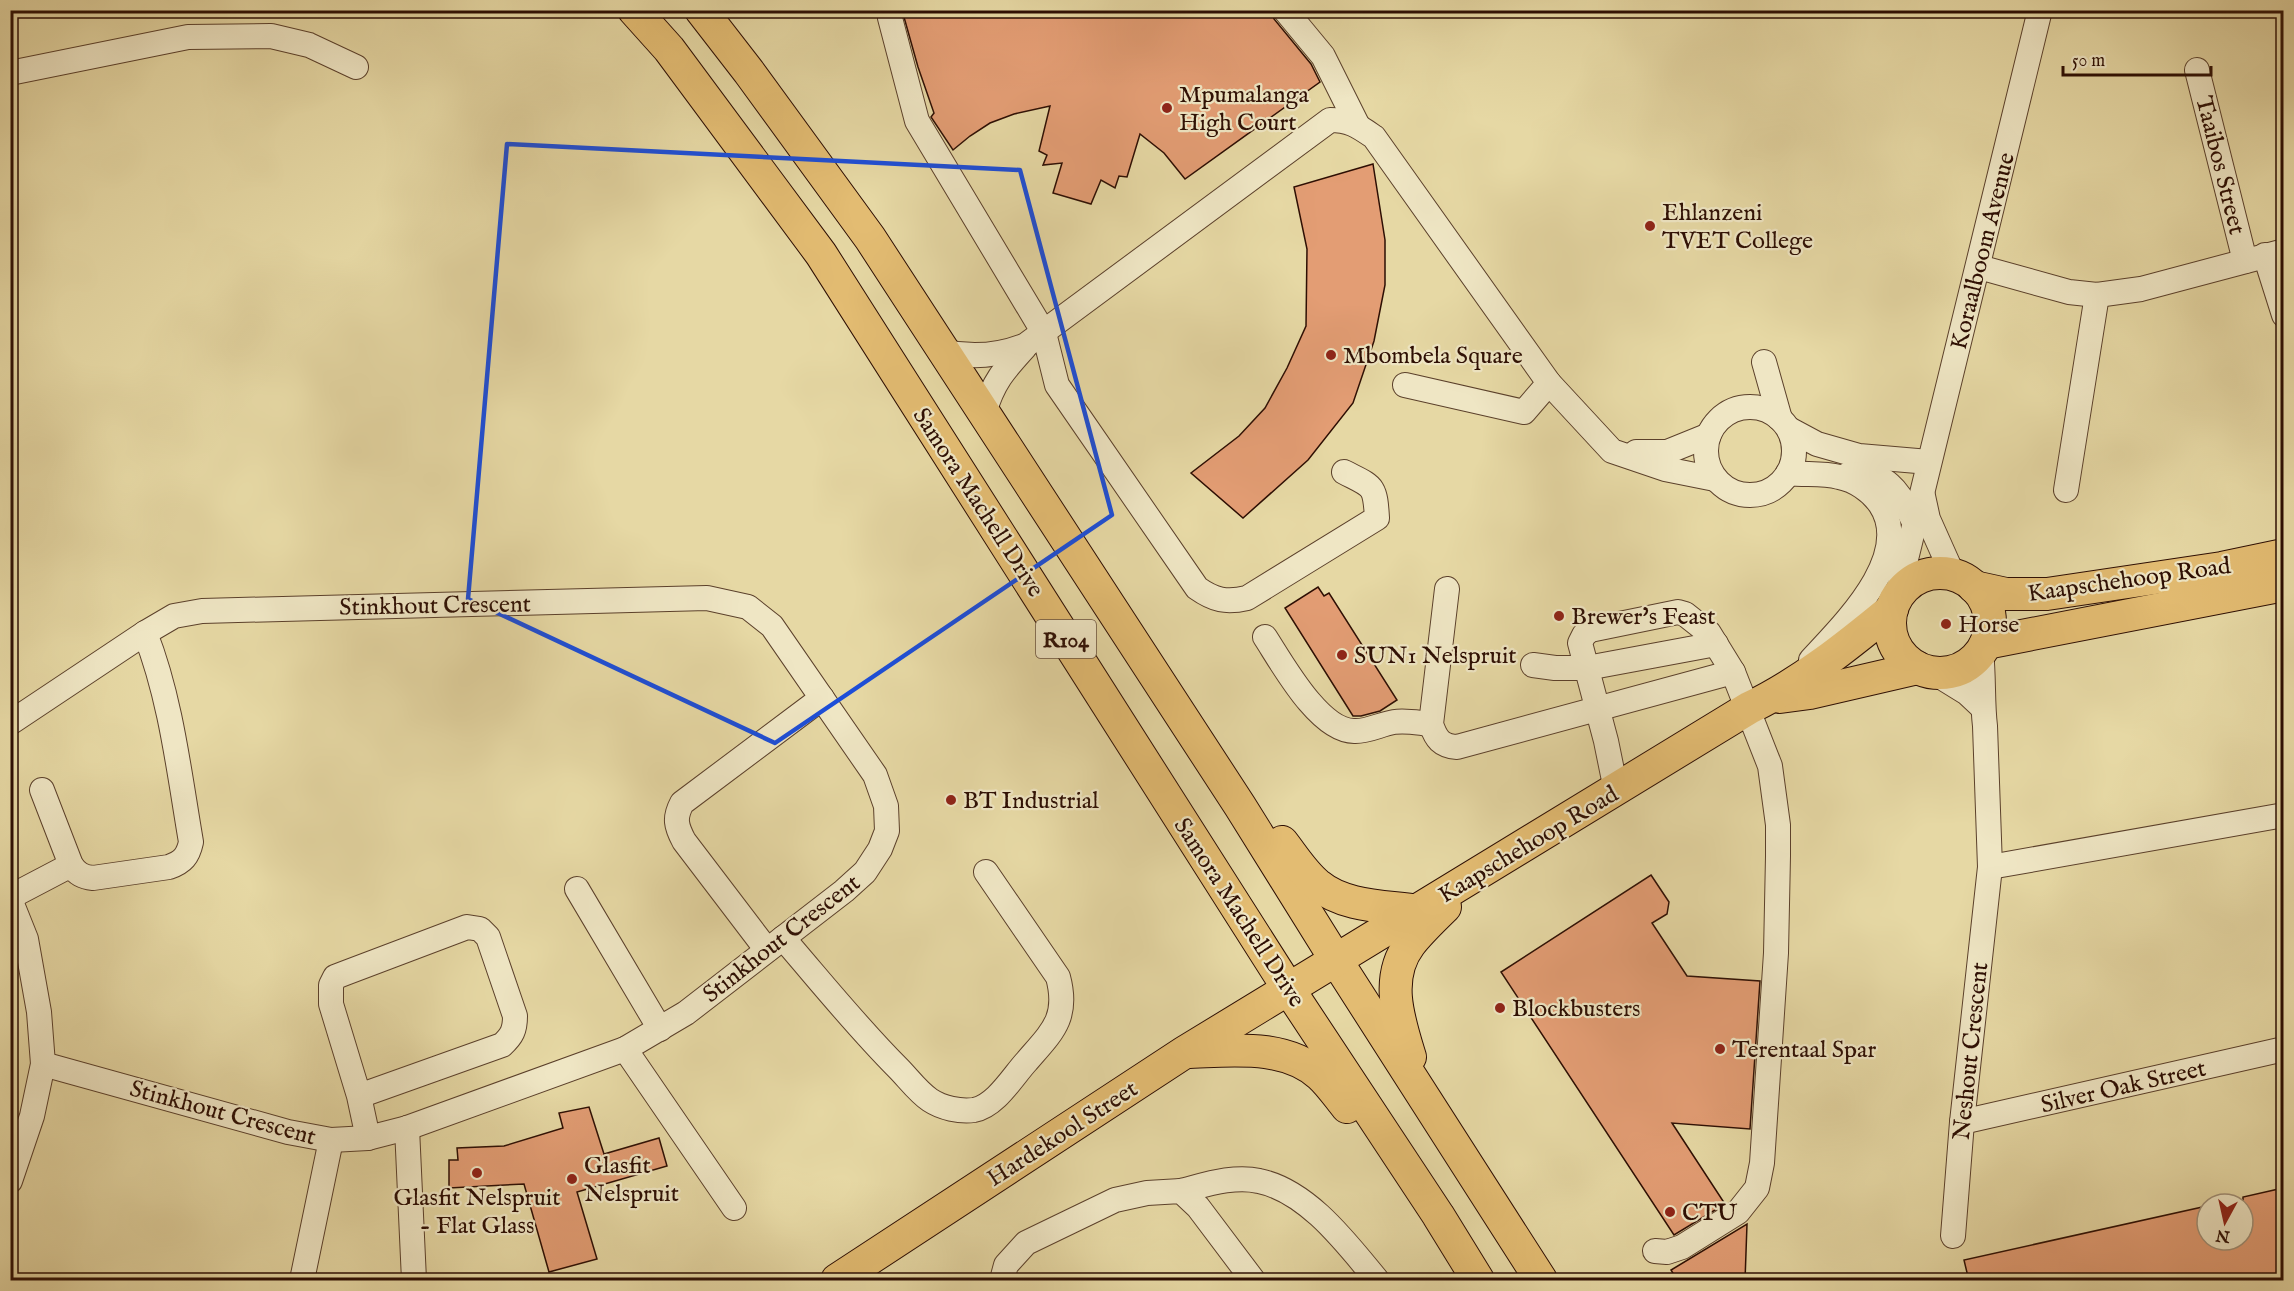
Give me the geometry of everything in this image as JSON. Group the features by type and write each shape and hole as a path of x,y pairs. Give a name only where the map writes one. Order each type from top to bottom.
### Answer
{"main road":[{"name":"Samora Machell Drive","path":"634,10 669,49 821,254 1288,987 1438,1215 1478,1281"},
{"name":"R104","path":"701,10 863,229 945,352 1240,806 1541,1281"},
{"name":"Kaapschehoop Road","path":"1964,581 2007,594 2046,594 2222,568 2283,555"},
{"path":"1936,573 1964,581 1984,599 1989,613 1990,628 1984,648 1965,667 1944,673 1926,670 1906,660 1894,643 1890,623 1894,604 1906,586 1920,578 1936,573"},
{"name":"Kaapschehoop Road","path":"1984,648 2283,585"},
{"name":"Kaapschehoop Road","path":"1288,987 1768,698 1849,645 1894,604"},
{"path":"1768,698 1810,693 1926,670"},
{"path":"1158,683 1318,885 1332,895 1351,901 1418,910"},
{"path":"1421,1093 1395,1000 1399,965 1408,946 1470,879"},
{"name":"Hardekool Street","path":"837,1281 1288,987"},
{"path":"1185,1052 1264,1052 1288,1057 1320,1075 1438,1215"}],"street":[{"path":"1286,10 1323,56 1358,126"},
{"name":"Koraalboom Avenue","path":"1894,604 1979,267 2040,10"},
{"path":"890,18 917,121 1035,339 1057,385 1197,588 1213,599 1232,602 1247,598 1377,518 1376,495 1370,485 1344,471"},
{"path":"10,73 188,37 271,36 309,45 356,68"},
{"name":"Taaibos Street","path":"2197,70 2283,315"},
{"path":"984,413 999,377 1035,339 1329,120 1344,120 1374,137 1549,383 1612,451 1665,469 1715,478"},
{"path":"1979,267 2069,292 2097,295 2141,289 2264,256"},
{"path":"2066,490 2097,295"},
{"path":"945,352 964,356 1005,353 1035,339"},
{"path":"1764,362 1784,424 1794,444 1794,459 1781,483 1771,490 1760,494 1735,493 1724,487 1715,478 1706,458 1706,446 1709,435 1723,416 1744,407 1769,411 1784,424 1817,444 1859,456 1929,462"},
{"path":"1405,385 1524,412 1549,383"},
{"path":"1612,451 1666,452 1709,435"},
{"path":"1788,473 1839,477 1865,475 1884,480 1895,488 1914,522"},
{"path":"1655,1251 1667,1252 1682,1248 1738,1212 1757,1188 1762,1163 1776,953 1778,825 1770,766 1768,698 1850,618 1867,595 1888,551 1889,529 1886,512 1875,496 1861,486 1839,477"},
{"path":"1922,491 1928,519 1964,581"},
{"path":"2222,568 2283,542"},
{"path":"1447,589 1431,724 1435,737 1448,746 1457,747 1733,672"},
{"name":"Stinkhout Crescent","path":"10,723 145,633 174,616 201,611 707,598 748,607 772,626 875,775 886,806 887,831 880,849 865,872 844,891 686,1013 625,1049 407,1128 368,1138 331,1140 288,1132 43,1064"},
{"path":"1616,790 1580,643 1590,630 1678,612 1685,614 1709,633 1733,672 1768,698"},
{"path":"42,790 71,865 77,873 93,878 169,867 180,862 188,854 191,842 166,699 157,662 145,633"},
{"path":"1265,637 1308,702 1342,729 1359,731 1397,721 1431,724"},
{"path":"1533,665 1587,668 1716,644"},
{"name":"Neshout Crescent","path":"1953,1236 1962,1122 1990,867 1983,708 1984,648"},
{"path":"1926,670 1967,693 1983,708"},
{"path":"822,698 682,803 675,815 677,829 684,841 775,944 928,1099 949,1108 976,1110 992,1101 1054,1029 1061,1013 1062,993 1058,977 986,872"},
{"path":"1990,867 2283,815"},
{"path":"10,1181 32,1116 43,1064 39,1012 27,939 10,898 71,865"},
{"path":"577,889 660,1029"},
{"path":"358,1096 502,1045 511,1038 515,1029 515,1016 488,937 480,929 466,927 335,977 331,984 331,1004 368,1138"},
{"path":"625,1049 734,1209"},
{"name":"Silver Oak Street","path":"1962,1122 2283,1049"},
{"path":"407,1128 414,1281"},
{"path":"302,1281 331,1140"},
{"path":"1002,1281 1006,1265 1026,1244 1115,1200 1237,1180 1258,1180 1283,1188 1343,1238 1377,1281"},
{"path":"1181,1191 1198,1207 1253,1281"}],"highlighted area":[{"path":"507,144 1020,170 1112,515 775,743 468,599"}],"building":[{"name":"Mpumalanga High Court","path":"902,10 1271,10 1274,19 1311,64 1320,82 1185,179 1164,153 1140,134 1127,177 1119,176 1115,188 1101,180 1091,204 1053,193 1062,163 1043,165 1047,155 1039,151 1050,106 1014,114 990,123 953,150 931,117 934,113"},
{"name":"Mbombela Square","path":"1373,164 1385,240 1385,285 1374,341 1353,403 1308,460 1243,518 1191,473 1239,436 1265,408 1306,326 1307,249 1294,187"},
{"name":"SUN1 Nelspruit","path":"1318,587 1324,596 1329,593 1397,700 1380,711 1353,716 1285,608"},
{"path":"1651,875 1669,902 1667,914 1652,923 1687,976 1760,981 1750,1129 1672,1123 1725,1204 1674,1235 1501,972"},
{"name":"Glasfit Nelspruit","path":"589,1107 604,1154 659,1138 667,1166 577,1192 597,1259 549,1272 524,1184 449,1188 449,1160 458,1160 457,1148 504,1146 563,1128 559,1113"},
{"path":"2283,1188 2283,1281 1969,1281 1964,1260 2195,1209 2195,1252 2255,1252 2255,1194"},
{"path":"1747,1224 1745,1281 1678,1281 1671,1270"}],"place":[{"name":"Mpumalanga High Court","path":"1167,108"},
{"name":"Ehlanzeni TVET College","path":"1650,226"},
{"name":"Mbombela Square","path":"1331,355"},
{"name":"Brewer's Feast","path":"1559,616"},
{"name":"Horse","path":"1946,624"},
{"name":"SUN1 Nelspruit","path":"1342,655"},
{"name":"BT Industrial","path":"951,800"},
{"name":"Blockbusters","path":"1500,1008"},
{"name":"Terentaal Spar","path":"1720,1049"},
{"name":"Glasfit Nelspruit - Flat Glass","path":"477,1173"},
{"name":"Glasfit Nelspruit","path":"572,1179"},
{"name":"CTU","path":"1670,1212"}]}
